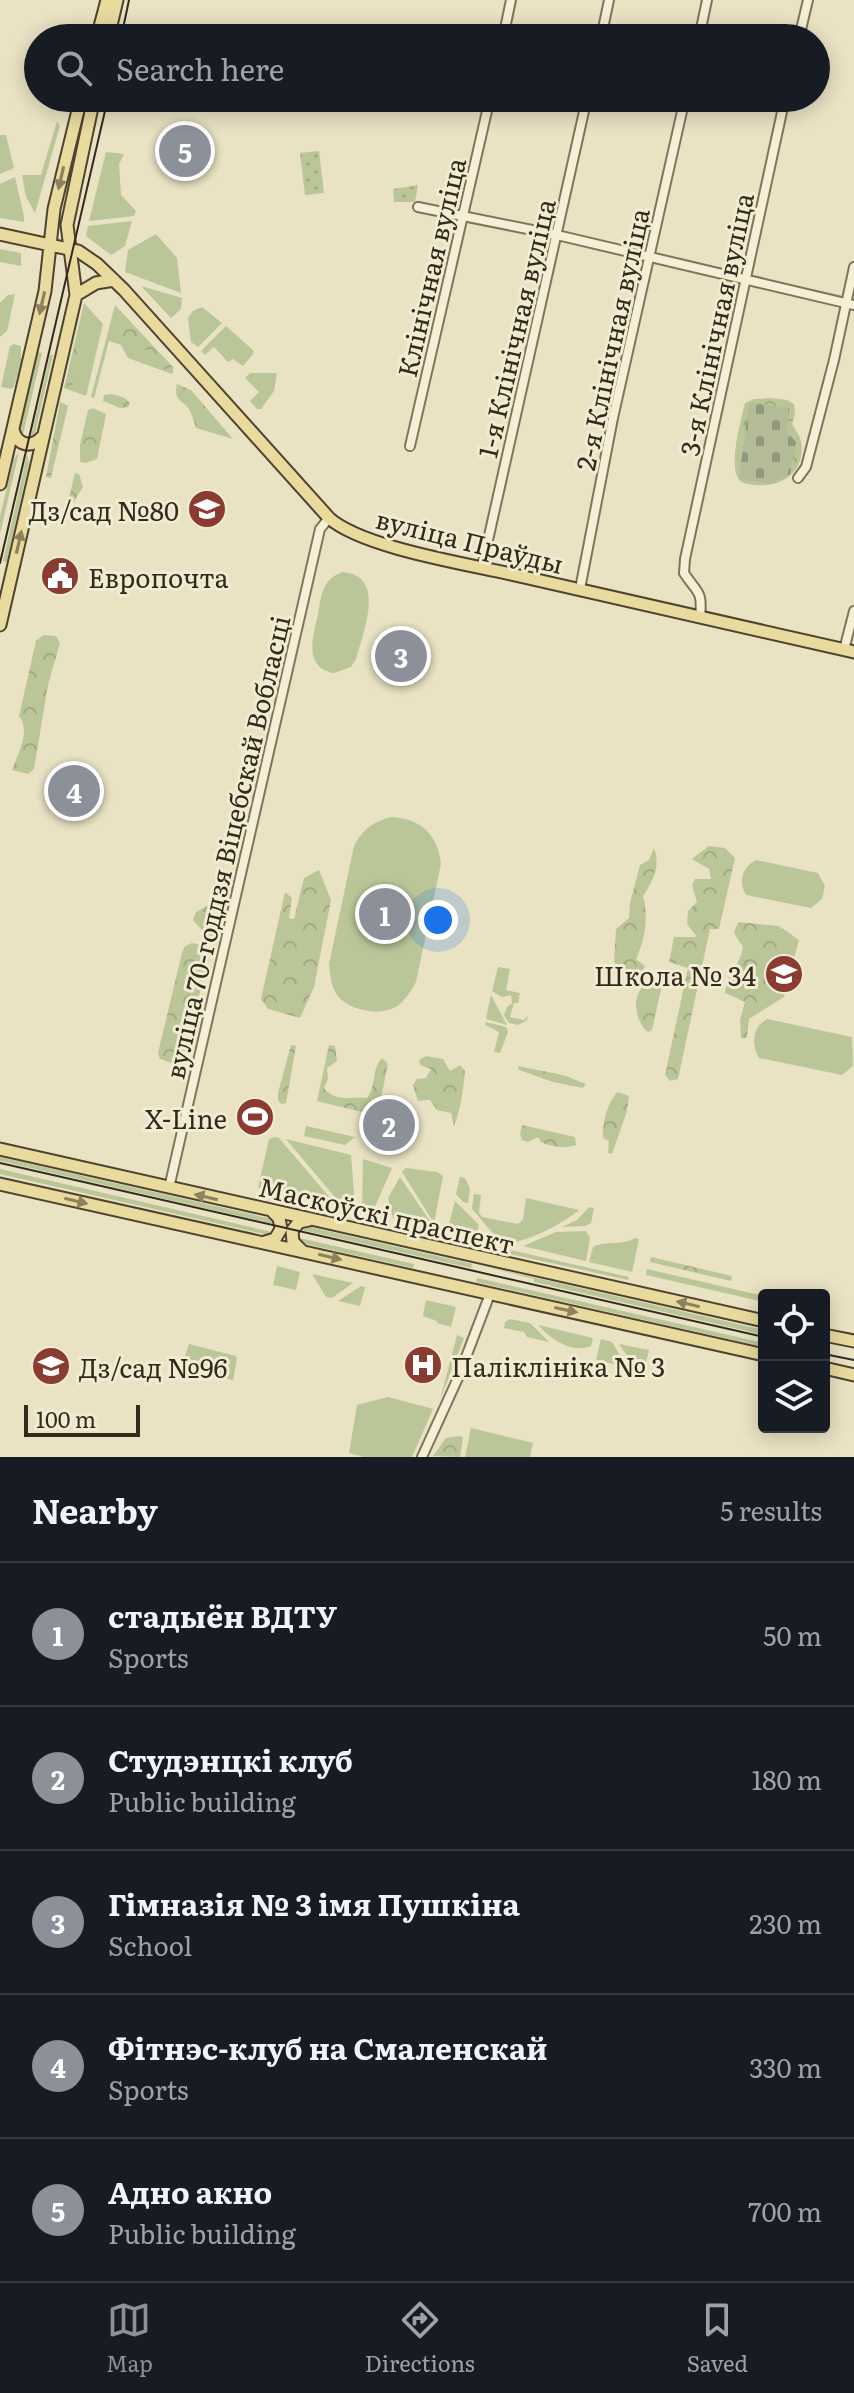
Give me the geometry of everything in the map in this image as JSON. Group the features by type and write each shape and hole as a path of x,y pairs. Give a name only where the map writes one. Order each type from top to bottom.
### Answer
{"main road":[{"path":"101,24 107,0"},
{"path":"111,24 117,0"},
{"path":"0,484 45,291 54,209 78,112"},
{"path":"0,625 76,295 67,225 91,112"},
{"name":"вуліца Праўды","path":"0,234 69,248 91,259 114,280 329,518 347,531 374,541 482,567 849,651"},
{"path":"76,295 96,283 114,280"},
{"path":"13,430 18,441 25,444 33,444 42,437"},
{"path":"7,456 16,449 24,450 31,453 36,463"},
{"name":"Маскоўскі праспект","path":"0,1149 758,1320"},
{"name":"Маскоўскі праспект","path":"0,1184 758,1354"},
{"path":"261,1242 272,1241 281,1229 277,1215 267,1210"},
{"path":"303,1251 294,1245 292,1231 299,1222 310,1220"},
{"path":"830,1336 854,1341"},
{"path":"830,1369 854,1375"}],"street":[{"path":"506,24 511,0"},
{"path":"604,24 609,0"},
{"path":"702,24 707,0"},
{"path":"802,24 808,0"},
{"name":"Клінічная вуліца","path":"410,446 487,112"},
{"name":"1-я Клінічная вуліца","path":"482,567 584,112"},
{"name":"2-я Клінічная вуліца","path":"580,589 610,433 682,112"},
{"name":"3-я Клінічная вуліца","path":"700,617 702,599 698,589 684,573 685,559 782,112"},
{"path":"418,207 557,235 850,304"},
{"path":"798,478 806,467 850,304 854,267"},
{"name":"вуліца 70-годдзя Віцебскай Вобласці","path":"169,1188 320,529 329,518"},
{"path":"849,651 854,611"},
{"path":"422,1457 458,1378 490,1294"}],"green space":[{"path":"57,121 60,126 35,213 26,197 22,175 41,175"},
{"path":"0,135 6,135 14,168 0,174"},
{"path":"319,151 324,193 305,195 300,153"},
{"path":"106,152 124,154 119,164 121,195 136,211 134,216 89,221"},
{"path":"15,177 24,222 0,218 0,184"},
{"path":"418,185 415,202 394,202 393,189"},
{"path":"132,221 125,246 111,255 86,236 88,226"},
{"path":"156,234 177,258 181,293 125,272 128,250"},
{"path":"0,249 21,253 21,266 0,262"},
{"path":"141,286 182,298 181,309 171,318"},
{"path":"15,294 7,331 0,337 0,303 8,295"},
{"path":"84,303 103,324 86,396 64,388"},
{"path":"115,305 172,366 172,374 128,358 121,345 109,341 94,398 91,397"},
{"path":"202,307 222,323 198,347 191,342 188,318 193,311"},
{"path":"81,318 84,319 82,336 73,384 68,388 66,387"},
{"path":"115,320 130,326 173,367 173,373 156,365 147,350 140,350 136,356 126,355 126,346 115,340"},
{"path":"226,326 253,350 243,366 233,359 228,362 214,347 205,355 201,351"},
{"path":"10,346 21,346 21,361 11,389 1,387"},
{"path":"37,352 42,353 22,439 19,432"},
{"path":"50,355 53,355 34,438 30,440"},
{"path":"250,373 277,373 274,391 261,409 250,401 259,392 245,378"},
{"path":"177,384 191,390 233,439 196,428 189,410 177,396"},
{"path":"104,395 125,398 130,403 128,407 120,408 103,401"},
{"path":"771,398 794,404 792,424 801,441 800,461 790,475 775,484 745,483 738,478 735,463 745,403"},
{"path":"60,402 68,406 51,478 46,477"},
{"path":"749,402 789,408 787,432 796,442 790,474 771,484 739,479"},
{"path":"93,408 106,414 97,459 80,462 80,445 88,410"},
{"path":"19,452 0,534 0,516 14,459"},
{"path":"27,454 29,462 7,562 3,561"},
{"path":"75,473 79,474 83,487 73,503 67,506"},
{"path":"343,572 365,583 369,607 356,659 351,667 334,673 318,664 312,650 323,590 330,579"},
{"path":"43,635 56,636 60,643 48,685 34,769 28,774 12,770 24,735 19,716 36,641"},
{"path":"390,817 419,824 426,830 436,844 441,864 416,982 396,1007 373,1011 349,1005 337,995 329,964 354,846 369,827"},
{"path":"709,846 725,848 735,858 719,929 710,929 678,1079 670,1081 665,1075 688,968 669,962 674,937 697,937 687,924 688,911 697,902 692,885 695,879 711,879 709,869 692,859"},
{"path":"654,848 656,867 643,896 645,928 636,959 645,966 642,973 619,971 614,961 616,929 629,918 640,865 649,860"},
{"path":"756,860 818,873 825,886 822,899 811,908 746,895 742,885 743,875"},
{"path":"319,870 331,900 314,987 300,1018 268,1009 261,999 285,892 292,898 289,918 294,919 304,878"},
{"path":"209,905 213,910 209,923 214,931 213,936 207,936 193,920 196,912"},
{"path":"738,922 779,926 799,940 784,997 749,1019 747,1038 741,1038 740,1020 745,1002 725,993 743,947 734,933"},
{"path":"192,943 212,947 193,1019 178,1031 186,1052 184,1063 180,1066 160,1059 158,1053 182,953 185,946"},
{"path":"498,967 510,969 506,990 520,993 510,1017 524,1020 528,1016 527,1020 518,1025 509,1023 504,1015 512,1003 511,995 502,997 492,991"},
{"path":"663,968 652,1030 648,1032 638,1016 637,996 645,985 656,981"},
{"path":"491,995 507,1025 486,1019"},
{"path":"767,1019 852,1037 853,1066 842,1075 759,1058 754,1037 758,1027"},
{"path":"486,1022 506,1027 508,1032 500,1053 494,1052 499,1032 485,1025"},
{"path":"291,1045 296,1046 286,1103 282,1104 278,1101 278,1093"},
{"path":"329,1045 335,1046 337,1061 327,1068 328,1079 324,1088 338,1097 367,1098 382,1058 388,1064 379,1107 370,1114 317,1101"},
{"path":"426,1056 443,1059 450,1071 460,1065 465,1071 454,1126 451,1113 437,1110 430,1100 418,1101 413,1085 417,1079 426,1078 431,1069 420,1065 419,1060"},
{"path":"518,1066 563,1075 586,1084 583,1088 553,1082 519,1070"},
{"path":"617,1092 629,1096 612,1154 608,1153 609,1141 603,1138 603,1127 608,1108"},
{"path":"522,1125 575,1137 576,1145 554,1146 541,1142 538,1137 528,1142 522,1140"},
{"path":"306,1126 355,1137 345,1145 304,1136"},
{"path":"275,1137 337,1206 258,1188 269,1139"},
{"path":"286,1139 351,1155 353,1210 344,1208"},
{"path":"0,1157 272,1219 278,1225 0,1161"},
{"path":"363,1159 392,1168 373,1211 362,1208"},
{"path":"406,1168 437,1172 443,1176 434,1223 402,1172"},
{"path":"0,1169 276,1233 268,1235 0,1174"},
{"path":"400,1177 434,1227 393,1218 388,1198"},
{"path":"460,1177 465,1178 470,1189 468,1203 456,1194"},
{"path":"474,1194 481,1195 479,1213 482,1217 518,1224 523,1220 526,1198 579,1210 543,1232 520,1241 504,1241 472,1209"},
{"path":"455,1201 479,1225 476,1236 448,1228"},
{"path":"589,1207 594,1208 591,1223 562,1227 577,1220"},
{"path":"306,1226 472,1264 471,1268 297,1229"},
{"path":"586,1231 590,1238 586,1261 523,1246 556,1232"},
{"path":"295,1237 414,1264 413,1268 301,1243"},
{"path":"639,1239 632,1272 589,1262 593,1247"},
{"path":"484,1244 629,1277 628,1280 483,1248"},
{"path":"651,1257 732,1276 731,1281 650,1262"},
{"path":"480,1265 758,1329 758,1334 534,1282 534,1279"},
{"path":"277,1266 300,1272 296,1290 273,1285"},
{"path":"647,1269 758,1295 758,1301 646,1275"},
{"path":"312,1274 353,1283 332,1298 326,1297"},
{"path":"477,1278 758,1342 758,1346 476,1282"},
{"path":"361,1286 365,1287 360,1306 338,1301"},
{"path":"426,1300 456,1307 451,1327 423,1316"},
{"path":"510,1319 530,1323 549,1342 504,1328 505,1322"},
{"path":"538,1325 593,1338 591,1346 569,1347"},
{"path":"457,1335 464,1338 440,1400"},
{"path":"601,1339 612,1342 627,1367 596,1360"},
{"path":"189,1344 236,1356 233,1380 182,1370"},
{"path":"619,1344 649,1350 644,1371 635,1368"},
{"path":"388,1397 433,1409 412,1457 364,1457 349,1453 357,1405"},
{"path":"471,1428 533,1443 530,1457 465,1457"},
{"path":"446,1438 463,1438 460,1457 433,1456"}],"tram line":[{"path":"124,24 129,0"},
{"path":"0,563 105,112"},
{"path":"0,1163 758,1336"},
{"path":"830,1355 854,1360"}],"place":[{"name":"Адно акно","path":"185,151"},
{"name":"Дз/сад №80","path":"207,509"},
{"name":"Европочта","path":"60,576"},
{"name":"Гімназія № 3 імя Пушкіна","path":"401,656"},
{"name":"Фітнэс-клуб на Смаленскай","path":"74,791"},
{"name":"стадыён ВДТУ","path":"385,914"},
{"name":"Школа № 34","path":"784,974"},
{"name":"X-Line","path":"255,1117"},
{"name":"Студэнцкі клуб","path":"389,1125"},
{"name":"Паліклініка № 3","path":"423,1365"},
{"name":"Дз/сад №96","path":"51,1366"}]}
